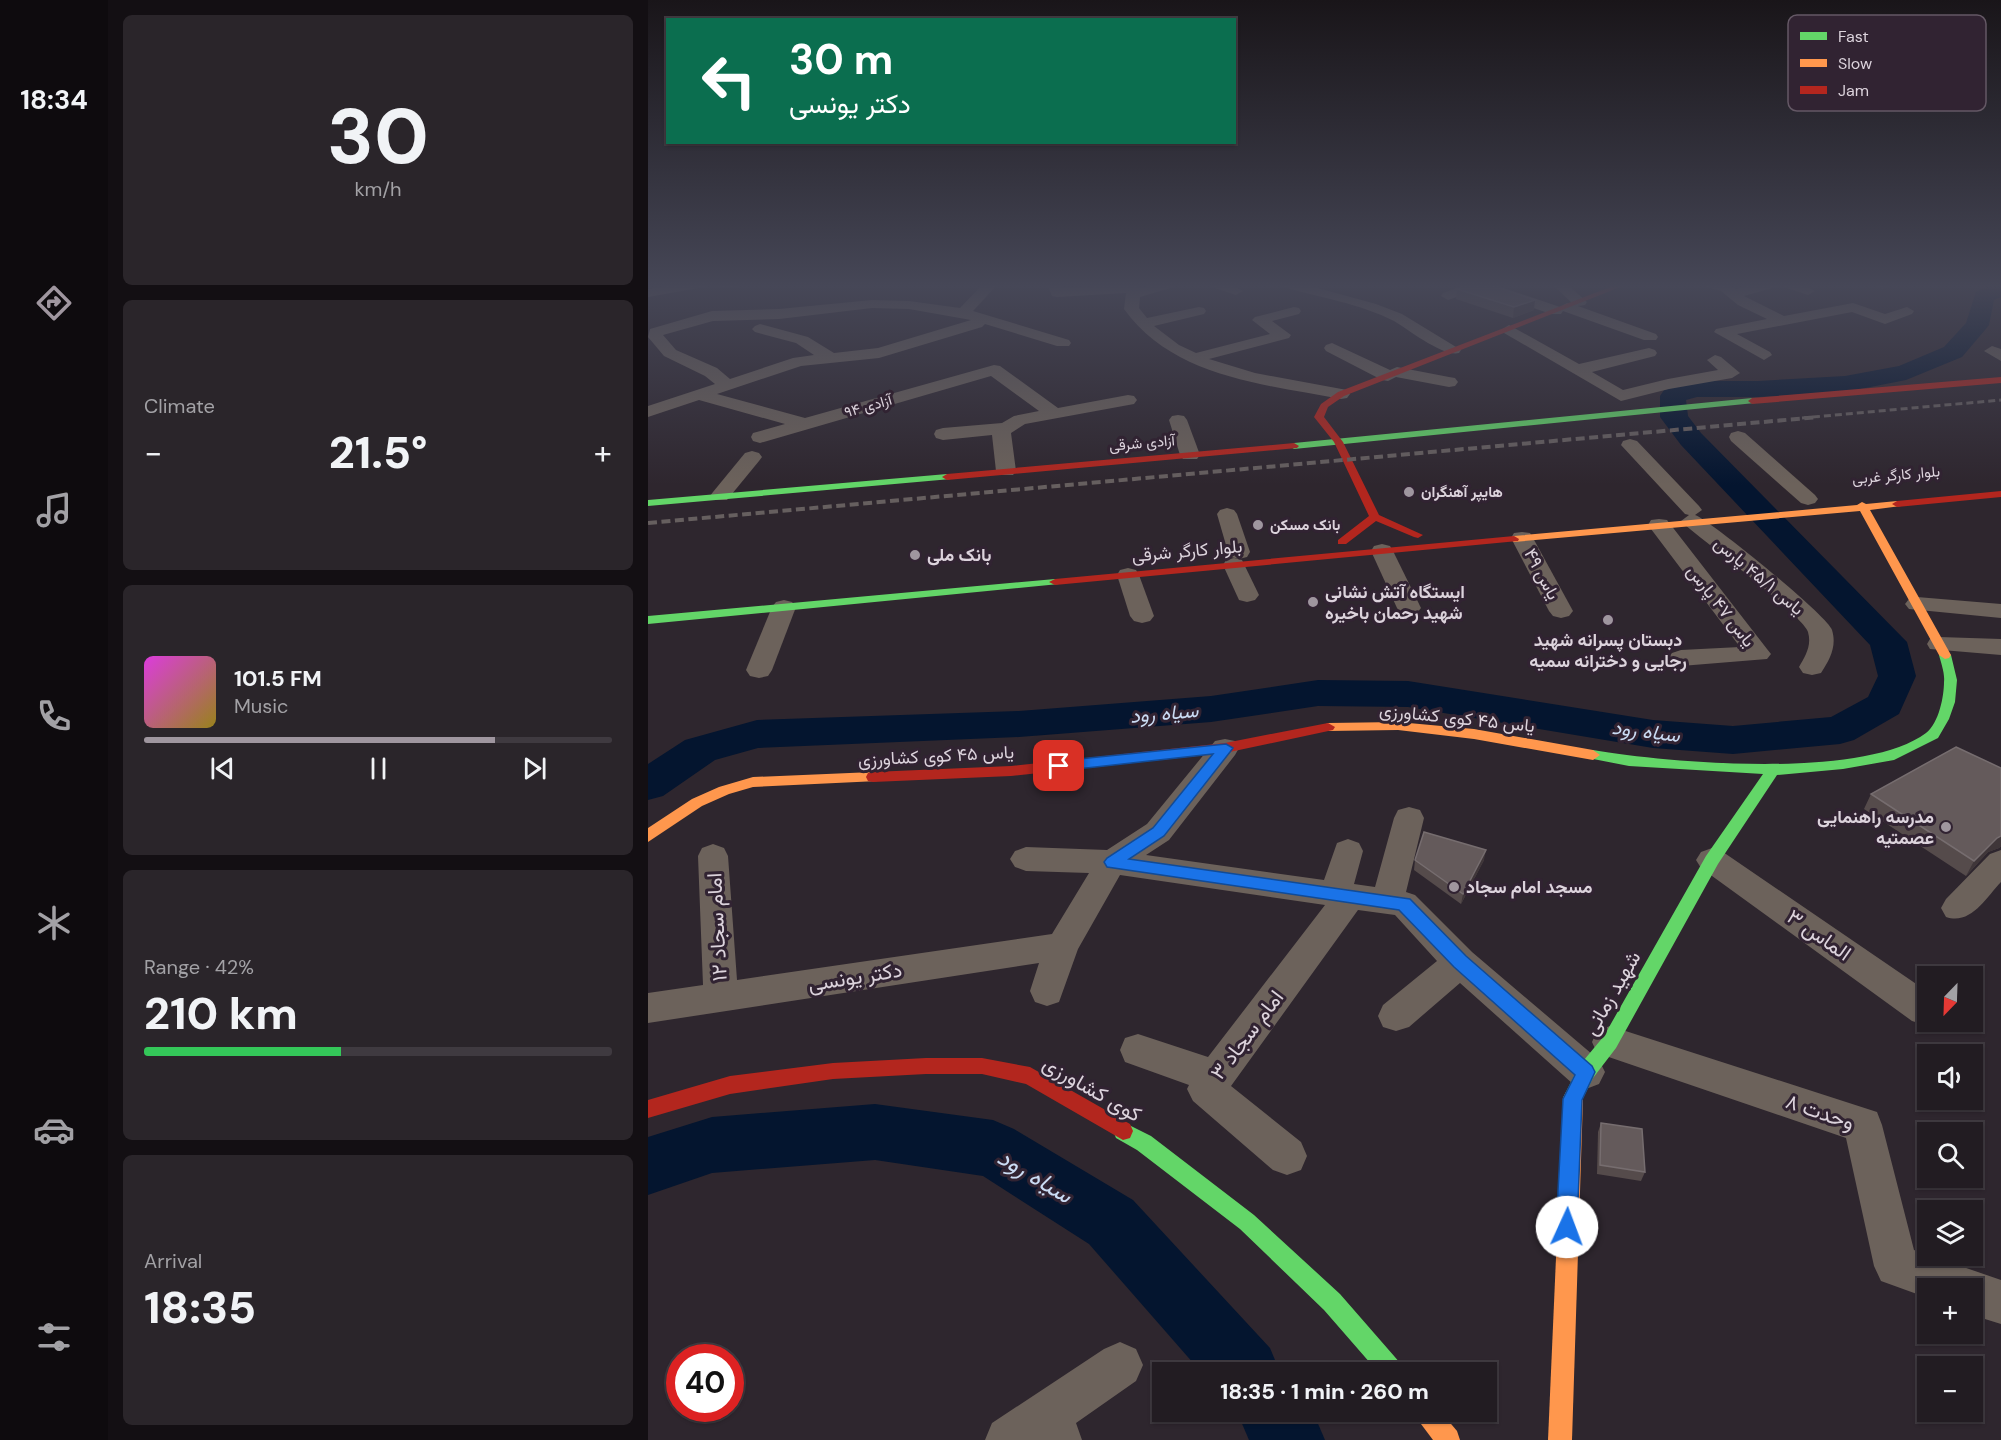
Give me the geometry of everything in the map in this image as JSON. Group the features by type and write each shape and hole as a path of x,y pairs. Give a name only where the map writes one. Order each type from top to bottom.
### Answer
{"street":[{"path":"820,351 831,358"},
{"path":"648,412 799,361 885,351"},
{"path":"1177,351 1191,359 1233,372 1341,394"},
{"path":"1191,359 1219,351"},
{"path":"1340,351 1393,374 1449,382"},
{"path":"1418,535 1375,517 1338,442 1319,417 1324,406 1341,394 1450,351"},
{"path":"1545,351 1621,396 1668,384 1732,373 1715,360"},
{"path":"1577,370 1632,351"},
{"path":"1757,351 1764,355"},
{"path":"648,358 670,353 711,372 729,386"},
{"name":"آزادی ۹۴","path":"760,437 994,370 1055,414"},
{"name":"آزادی شرقی","path":"648,502 1338,442 1692,406 2001,380"},
{"path":"699,395 806,424"},
{"path":"1006,471 1001,431 1005,428 1020,420 1128,400"},
{"path":"1178,420 1190,455"},
{"path":"944,434 1005,428"},
{"path":"1738,437 1803,504"},
{"name":"یاس ۴۵/۱ پارس","path":"1630,445 1692,516 1797,605 1820,629 1822,648 1812,668"},
{"path":"720,496 752,457"},
{"name":"بلوار کارگر غربی","path":"1803,504 2001,483"},
{"name":"بلوار کارگر غربی","path":"1803,504 1862,506 2001,494"},
{"name":"بلوار کارگر شرقی","path":"1041,569 1382,551 1659,525 1717,508 1803,504"},
{"name":"بلوار کارگر شرقی","path":"648,620 784,607 1006,579 1128,575 1342,542 1692,516 1728,518 1803,504"},
{"name":"یاس ۴۵ کوی کشاورزی","path":"653,832 683,808 709,795 730,786 753,782 1011,771 1226,748 1320,727 1398,726 1474,734 1629,761 1773,770 1843,764 1894,755 1938,737 1948,702 1951,680 1945,655 1862,506"},
{"path":"1227,514 1247,595"},
{"path":"1342,542 1375,517"},
{"name":"یاس ۴۷ پارس","path":"1659,525 1758,654 1680,658"},
{"name":"یاس ۴۹","path":"1522,538 1561,611"},
{"path":"1382,551 1409,608"},
{"path":"1128,575 1142,615"},
{"path":"1917,604 2001,611"},
{"path":"759,670 784,607"},
{"path":"1939,644 2001,647"},
{"path":"1047,991 1062,946 1112,862 1158,832 1226,748"},
{"name":"شهید زمانی","path":"1560,1440 1573,1099 1586,1072 1610,1042 1712,860 1773,770"},
{"path":"1387,902 1409,818"},
{"path":"1343,896 1348,851"},
{"name":"امام سجاد ۱۲","path":"713,856 721,997"},
{"path":"1026,859 1112,862 1404,904 1460,962 1586,1072"},
{"name":"الماس ۳","path":"1712,860 1917,1004"},
{"path":"1957,908 2001,862"},
{"name":"امام سجاد ۳","path":"1287,1156 1206,1089 1343,896"},
{"name":"دکتر یونسی","path":"648,1008 1062,946"},
{"path":"1396,1016 1460,962"},
{"name":"وحدت ۸","path":"1610,1042 1863,1125 1896,1266 1931,1278"},
{"path":"1138,1050 1215,1077"},
{"name":"کوی کشاورزی","path":"648,1109 730,1085 833,1071 926,1066 982,1066 1030,1076 1144,1143 1247,1222 1332,1302 1384,1362"},
{"path":"1983,1296 2001,1302"},
{"path":"1009,1440 1053,1427 1120,1365"},
{"path":"1434,1422 1448,1440"}],"building":[{"name":"مدرسه راهنمایی عصمتیه","path":"1956,747 2001,768 2001,836 1974,861 1871,794"},
{"name":"مسجد امام سجاد","path":"1424,832 1486,850 1463,894 1415,860"},
{"path":"1601,1123 1642,1129 1645,1172 1600,1165"}],"waterway":[{"name":"سیاه رود","path":"648,785 700,750 757,734 1019,724 1211,709 1318,693 1408,694 1653,734 1733,740 1840,730 1885,705 1897,676 1888,642 1691,439 1674,417 1673,396 1695,389 1758,389 1845,384 1906,372 1954,351"},
{"name":"سیاه رود","path":"648,1166 712,1145 875,1132 993,1149 1111,1222 1237,1362"},
{"name":"سیاه رود","path":"1279,1422 1289,1440"}],"railway":[{"path":"1802,418 2001,400"},
{"path":"648,523 1818,417"}],"traffic: fast":[{"path":"1294,446 1752,401"},
{"path":"648,503 947,477"},
{"path":"648,620 1055,582"},
{"path":"1593,755 1629,761 1773,770 1843,764 1894,755 1933,735 1942,719 1948,702 1951,680 1945,655"},
{"path":"1573,1098 1586,1072 1610,1042 1712,860 1773,770"},
{"path":"1123,1131 1144,1143 1247,1222 1332,1302 1384,1362"}],"traffic: slow":[{"path":"1514,539 1897,504"},
{"path":"1862,505 1945,655"},
{"path":"1328,727 1398,726 1474,734 1593,755"},
{"path":"648,836 672,817 697,802 724,790 753,782 873,777"},
{"path":"1560,1440 1573,1098"},
{"path":"1434,1422 1448,1440"}],"traffic: jam":[{"path":"1418,535 1375,517 1338,442 1319,417 1324,406 1341,394 1451,351"},
{"path":"1752,401 2001,380"},
{"path":"947,477 1294,446"},
{"path":"1897,504 2001,494"},
{"path":"1342,542 1375,517"},
{"path":"1055,582 1514,539"},
{"path":"873,777 1011,771 1225,748 1328,727"},
{"path":"648,1109 730,1085 833,1071 926,1066 982,1066 1030,1076 1123,1131"}],"place":[{"name":"هایپر آهنگران","path":"1409,492"},
{"name":"بانک مسکن","path":"1258,525"},
{"name":"بانک ملی","path":"915,555"},
{"name":"ایستگاه آتش نشانی شهید رحمان باخیره","path":"1313,602"},
{"name":"دبستان پسرانه شهید رجایی و دخترانه سمیه","path":"1608,620"},
{"name":"مدرسه راهنمایی عصمتیه","path":"1946,827"},
{"name":"مسجد امام سجاد","path":"1454,887"}],"route":[{"path":"1059,766 1226,748 1158,832 1112,862 1404,904 1460,962 1586,1072 1573,1099 1567,1227"}]}
